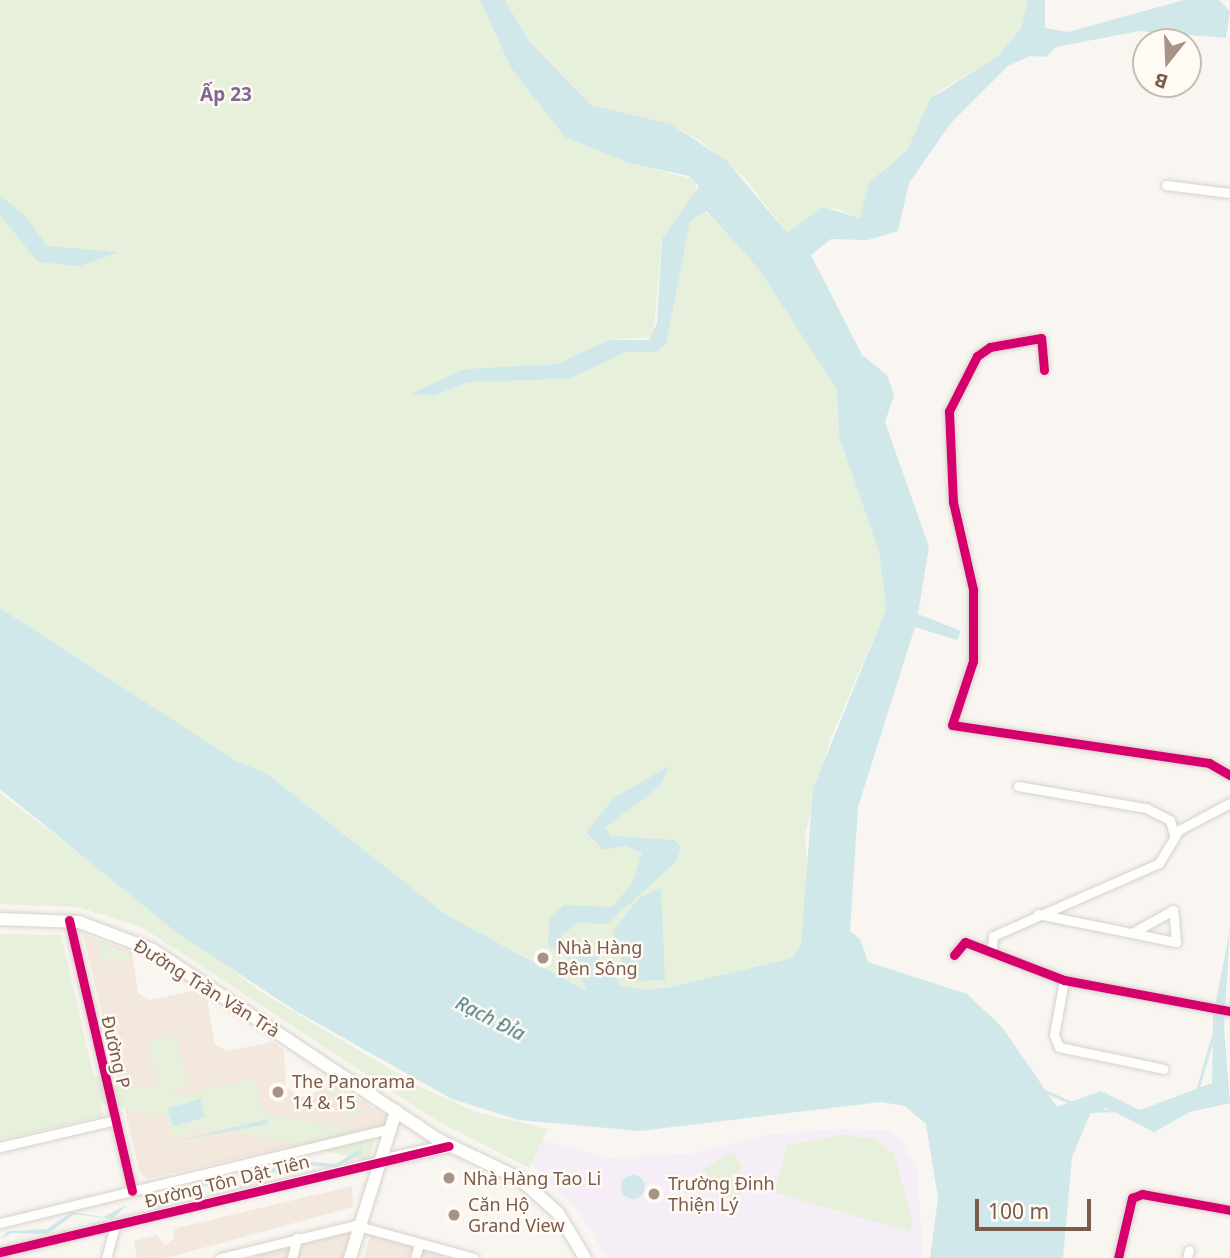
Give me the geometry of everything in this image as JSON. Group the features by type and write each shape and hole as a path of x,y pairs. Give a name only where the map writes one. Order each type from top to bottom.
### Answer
{"main road":[{"name":"Đường Trần Văn Trà","path":"0,919 68,920 153,950 449,1146 502,1168 541,1196 585,1258"},
{"path":"350,1258 396,1111"},
{"path":"380,1161 449,1146"}],"street":[{"path":"1166,185 1230,192"},
{"path":"1044,370 1041,338 990,347 977,355 949,411 953,502 973,589 973,662 952,725 1209,763 1230,775"},
{"path":"1018,786 1146,808 1170,820 1174,835"},
{"path":"992,948 993,936 1038,914 1160,863 1174,835 1230,803"},
{"path":"1038,914 1176,942 1173,910 1132,933"},
{"name":"Đường P","path":"68,920 132,1191"},
{"path":"954,955 965,942 992,948 1000,957 1064,980 1230,1011"},
{"path":"1064,980 1054,1035 1059,1047 1164,1069"},
{"path":"0,1147 116,1120"},
{"name":"Đường Tôn Dật Tiên","path":"0,1223 390,1129"},
{"name":"Đường Tôn Dật Tiên","path":"0,1252 380,1161"},
{"path":"1118,1258 1132,1198 1142,1194 1230,1210"},
{"path":"106,1258 116,1224"},
{"path":"220,1258 297,1238 360,1226 474,1258"},
{"path":"292,1258 297,1238"},
{"path":"415,1258 419,1244"}],"shaded area":[{"path":"83,934 132,952 138,993 149,1000 194,991 207,1000 215,1044 226,1051 273,1042 284,1050 286,1088 301,1097 337,1084 388,1118 386,1125 147,1179 140,1173"},
{"path":"838,1129 889,1130 898,1137 917,1168 923,1258 608,1258 577,1209 528,1162 542,1139 607,1158 695,1153 764,1135"},
{"path":"352,1186 353,1207 166,1258 137,1258 134,1241 157,1235 165,1246 174,1238 173,1229"},
{"path":"351,1232 343,1258 254,1258 255,1256"},
{"path":"370,1235 448,1258 364,1258"}],"green space":[{"path":"0,0 480,0 511,68 565,137 629,163 697,180 693,203 662,239 653,337 609,340 556,364 464,369 410,394 433,396 469,382 569,379 626,352 657,352 666,344 679,256 690,221 701,211 722,220 760,269 837,390 839,436 879,552 886,609 830,740 805,834 809,900 801,944 792,958 667,988 588,991 445,914 266,773 238,762 0,608"},
{"path":"505,0 1029,2 1021,28 998,56 939,91 908,149 883,170 860,218 834,208 787,233 745,178 702,142 671,124 591,105 528,40"},
{"path":"0,793 261,992 422,1088 477,1112 548,1129 529,1168 437,1121 143,928 78,907 0,904"},
{"path":"0,934 61,935 103,1116 0,1140"},
{"path":"98,941 130,955 130,962 113,957 103,963"},
{"path":"176,1035 188,1087 161,1093 149,1041"},
{"path":"0,1056 375,1136 370,1160 0,1082"},
{"path":"254,1078 263,1115 172,1138 163,1101"},
{"path":"337,1086 358,1101 362,1114 346,1117 343,1108 351,1105 330,1089"},
{"path":"843,1135 874,1139 894,1154 913,1222 910,1232 773,1192 788,1145"},
{"path":"734,1152 743,1169 731,1176 741,1194 723,1204 704,1168"}],"water":[{"name":"Rạch Đỉa","path":"480,0 505,0 528,40 591,105 671,124 727,161 787,233 822,207 860,218 869,183 908,149 930,99 998,56 1021,28 1028,0 1045,0 1045,28 1068,32 1184,0 1219,0 1230,11 1226,38 1202,36 1202,28 1132,28 1132,32 1056,47 1046,57 1030,56 1008,66 951,123 909,183 898,231 868,240 831,239 811,255 862,355 887,375 894,395 885,422 929,547 918,614 961,631 957,640 915,627 858,807 850,931 860,939 868,962 967,994 1002,1027 1057,1107 1101,1091 1140,1110 1212,1083 1213,1017 1230,929 1224,1027 1230,1103 1190,1112 1154,1132 1107,1108 1091,1112 1072,1157 1063,1258 930,1258 938,1198 926,1124 905,1106 881,1102 640,1131 519,1120 452,1099 294,1010 176,932 0,789 0,608 238,762 266,773 445,914 587,991 576,964 548,945 549,919 564,905 612,907 632,884 642,853 626,846 603,850 586,832 614,798 669,766 661,785 605,828 611,836 674,840 681,847 676,862 607,924 577,923 560,937 610,964 620,986 639,989 667,988 792,958 801,944 813,789 886,609 879,552 839,436 837,390 759,269 707,211 690,221 666,344 657,352 626,352 569,379 469,382 433,396 410,394 464,369 556,364 609,340 649,340 657,323 662,239 699,186 689,176 629,163 565,137 511,68"},
{"path":"0,196 25,215 47,246 119,252 80,266 38,262 0,215"},
{"path":"661,888 665,980 635,981 626,976 613,931 639,898"},
{"path":"200,1099 205,1117 173,1127 167,1108"},
{"path":"267,1119 268,1124 172,1142"},
{"path":"361,1148 362,1154 339,1165 325,1167 294,1164 242,1188 205,1186 171,1204 159,1207 149,1204 168,1202 202,1181 239,1187 287,1160 336,1164"},
{"path":"633,1175 644,1182 645,1187 638,1198 633,1199 622,1192 621,1187 628,1176"},
{"path":"127,1205 112,1219 74,1214 48,1234 12,1233 0,1239 8,1231 47,1229 72,1212 103,1217"}],"waterway":[{"path":"1196,1094 1214,1032"},
{"path":"1045,1091 1077,1105"},
{"path":"1089,1111 1113,1110"}],"cycle path":[{"path":"1044,370 1041,338 990,347 977,356 949,411 953,502 973,589 973,661 952,725 1209,763 1230,775"},
{"path":"69,920 132,1191"},
{"path":"954,955 965,942 1064,980 1230,1011"},
{"path":"0,1252 449,1146"},
{"path":"1118,1258 1132,1198 1142,1194 1230,1210"}],"place":[{"name":"Nhà Hàng Bên Sông","path":"543,958"},
{"name":"The Panorama 14 & 15","path":"278,1092"},
{"name":"Nhà Hàng Tao Li","path":"449,1178"},
{"name":"Trường Đinh Thiện Lý","path":"654,1194"},
{"name":"Căn Hộ Grand View","path":"454,1215"}],"district":[{"name":"Ấp 23","path":"226,95"}]}
